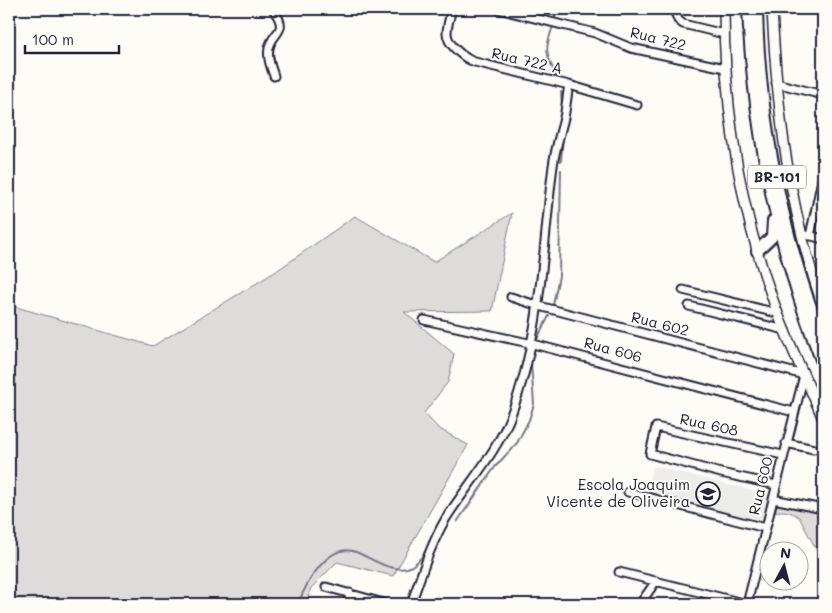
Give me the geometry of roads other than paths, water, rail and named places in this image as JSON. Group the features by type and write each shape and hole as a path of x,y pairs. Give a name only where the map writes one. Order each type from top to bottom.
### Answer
{"highway":[{"name":"BR-101","path":"748,9 756,113 774,210 790,272 823,365"},
{"name":"BR-101","path":"757,9 763,93 774,163 798,265 823,340"},
{"path":"757,251 772,236 774,210"}],"main road":[{"path":"724,9 725,68 732,131 757,251 778,313 823,419"},
{"path":"772,9 776,83 786,159 800,233 823,307"}],"street":[{"path":"273,9 280,24 278,34 270,44 269,52 274,76"},
{"name":"Rua 722 A","path":"452,9 447,31 448,38 466,58 637,105"},
{"name":"Rua 722","path":"498,9 595,33 630,48 725,68"},
{"path":"674,9 678,20 683,24 724,34"},
{"path":"776,83 823,95"},
{"path":"411,604 434,542 445,520 494,448 511,417 533,344 539,306 553,163 564,118 569,85"},
{"path":"810,236 823,175"},
{"path":"800,233 823,239"},
{"path":"683,290 778,313"},
{"name":"Rua 602","path":"511,297 804,375"},
{"path":"688,306 785,330"},
{"name":"Rua 606","path":"424,320 533,344 794,412"},
{"name":"Rua 600","path":"747,604 804,375"},
{"name":"Rua 608","path":"776,485 715,472 650,454 656,427 783,455"},
{"path":"786,443 814,449"},
{"path":"628,492 766,528"},
{"path":"772,499 823,509"},
{"path":"619,572 747,604"},
{"path":"640,604 656,581"},
{"path":"326,587 387,604"},
{"path":"346,604 350,594"}],"waterway":[{"path":"555,17 557,9"},
{"path":"552,29 547,49 557,79"},
{"path":"561,92 562,106"},
{"path":"561,161 563,136"},
{"path":"553,305 559,276 561,170"},
{"path":"536,341 549,316"},
{"path":"457,522 495,467 517,443 529,420 534,404 531,363"},
{"path":"298,604 312,576 327,558 336,553 346,550 356,552 380,564 400,569 415,564 430,543"}],"place":[{"name":"Escola Joaquim Vicente de Oliveira","path":"708,494"}]}
